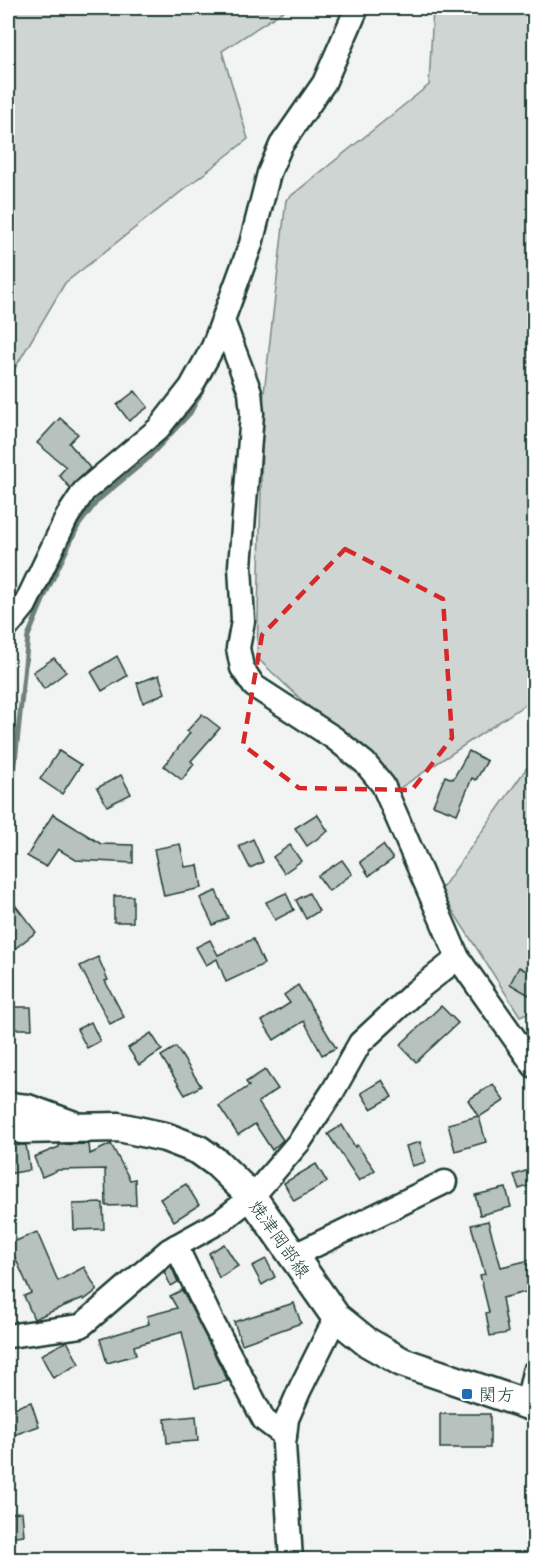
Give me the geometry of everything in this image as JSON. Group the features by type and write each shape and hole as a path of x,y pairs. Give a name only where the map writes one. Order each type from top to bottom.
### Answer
{"main road":[{"name":"焼津岡部線","path":"8,1124 21,1129 119,1127 165,1137 199,1150 217,1163 252,1197 336,1317 368,1342 402,1362 531,1406"}],"street":[{"path":"8,626 25,605 67,517 84,491 144,441 176,408 191,387 213,347 223,321 251,244 269,173 281,146 324,83 357,8"},
{"path":"223,321 250,392 252,414 240,566 243,621 238,648 242,668 254,686 334,738 365,763 383,785 458,958 534,1066"},
{"path":"8,1335 81,1326 176,1246 221,1221 252,1197 300,1142 360,1043 416,991 458,958"},
{"path":"8,1104 28,1106 90,1128"},
{"path":"293,1256 445,1182"},
{"path":"176,1246 264,1420 285,1436"},
{"path":"291,1560 285,1436 287,1419 336,1317"},
{"path":"531,1406 534,1372"}],"highlighted area":[{"path":"345,549 443,599 452,738 412,790 299,788 243,745 262,635"}],"shaded area":[{"path":"8,8 288,8 222,51 248,139 65,283 8,380"},
{"path":"433,8 534,8 534,1010 520,1016 440,891 533,759 526,704 397,790 257,658 263,402 286,200 429,85"}],"building":[{"path":"135,391 148,407 129,421 117,405"},
{"path":"60,418 78,434 69,443 90,468 70,488 59,475 66,467 37,443"},
{"path":"117,656 127,676 102,691 91,672"},
{"path":"54,658 66,672 44,689 33,672"},
{"path":"159,675 165,693 143,703 137,683"},
{"path":"202,714 220,728 191,761 194,764 182,780 164,766 190,733 187,731"},
{"path":"59,751 81,765 62,794 40,779"},
{"path":"469,751 487,761 476,780 472,778 457,814 433,805 445,776 453,779"},
{"path":"121,775 131,794 107,806 97,788"},
{"path":"53,814 101,844 133,845 133,863 76,860 58,849 46,867 27,856"},
{"path":"317,814 328,831 307,846 295,828"},
{"path":"253,839 263,862 250,868 239,846"},
{"path":"180,844 185,867 198,865 202,888 164,896 154,849"},
{"path":"290,845 301,861 284,873 273,857"},
{"path":"383,845 393,859 369,876 360,862"},
{"path":"342,860 352,874 329,891 318,876"},
{"path":"216,891 228,918 213,925 200,898"},
{"path":"286,893 294,910 275,920 266,902"},
{"path":"309,893 319,911 306,919 296,900"},
{"path":"8,896 36,932 8,954"},
{"path":"114,896 133,896 133,922 114,922"},
{"path":"253,939 264,964 226,982 217,959 206,965 196,947 210,940 218,955"},
{"path":"98,957 108,980 105,981 124,1017 110,1024 80,966"},
{"path":"519,967 534,975 534,998 510,984"},
{"path":"298,985 336,1048 322,1055 304,1021 274,1040 262,1021 290,1003 284,995"},
{"path":"441,1006 458,1023 416,1062 400,1045"},
{"path":"8,1007 31,1007 32,1029 8,1029"},
{"path":"91,1022 100,1041 87,1048 77,1029"},
{"path":"151,1033 162,1050 139,1065 128,1048"},
{"path":"176,1047 201,1086 185,1095 161,1056"},
{"path":"265,1070 278,1089 258,1102 283,1140 272,1150 255,1124 238,1135 219,1106 249,1086 246,1082"},
{"path":"382,1080 392,1097 371,1109 361,1093"},
{"path":"493,1084 504,1101 479,1117 486,1142 455,1151 448,1124 478,1116 468,1100"},
{"path":"342,1125 355,1147 357,1145 375,1170 359,1181 328,1134"},
{"path":"420,1142 426,1162 412,1166 406,1146"},
{"path":"89,1144 90,1154 111,1144 130,1180 135,1179 136,1205 106,1206 105,1169 58,1170 42,1177 34,1157 59,1147 59,1145"},
{"path":"26,1145 30,1170 8,1174 8,1148"},
{"path":"316,1164 327,1182 294,1201 284,1183"},
{"path":"534,1168 534,1184 519,1189 514,1175"},
{"path":"186,1184 199,1205 174,1221 160,1199"},
{"path":"506,1188 511,1207 480,1215 475,1195"},
{"path":"103,1203 104,1229 74,1230 73,1204"},
{"path":"488,1221 501,1267 530,1260 534,1277 534,1290 502,1298 508,1333 490,1336 486,1313 489,1312 480,1275 485,1274 471,1225"},
{"path":"37,1232 58,1281 84,1267 97,1290 84,1300 83,1298 34,1319 24,1296 31,1293 9,1244"},
{"path":"224,1244 238,1266 219,1278 209,1253"},
{"path":"266,1259 275,1277 262,1285 252,1266"},
{"path":"171,1266 178,1282 171,1286 164,1272"},
{"path":"182,1290 228,1381 195,1388 182,1332 134,1346 136,1355 107,1363 100,1339 149,1324 147,1316 177,1308 170,1296"},
{"path":"294,1303 301,1323 242,1344 234,1322"},
{"path":"67,1341 79,1364 53,1378 41,1355"},
{"path":"31,1402 39,1426 11,1436 8,1426 8,1410"},
{"path":"440,1414 490,1414 490,1448 440,1448"},
{"path":"196,1416 198,1441 167,1443 165,1419"},
{"path":"22,1512 24,1535 8,1537 8,1513"}],"waterway":[{"path":"8,830 28,636 46,593 78,526 98,500 146,460 190,413 216,364"}],"place":[{"name":"関方","path":"467,1394"}]}
